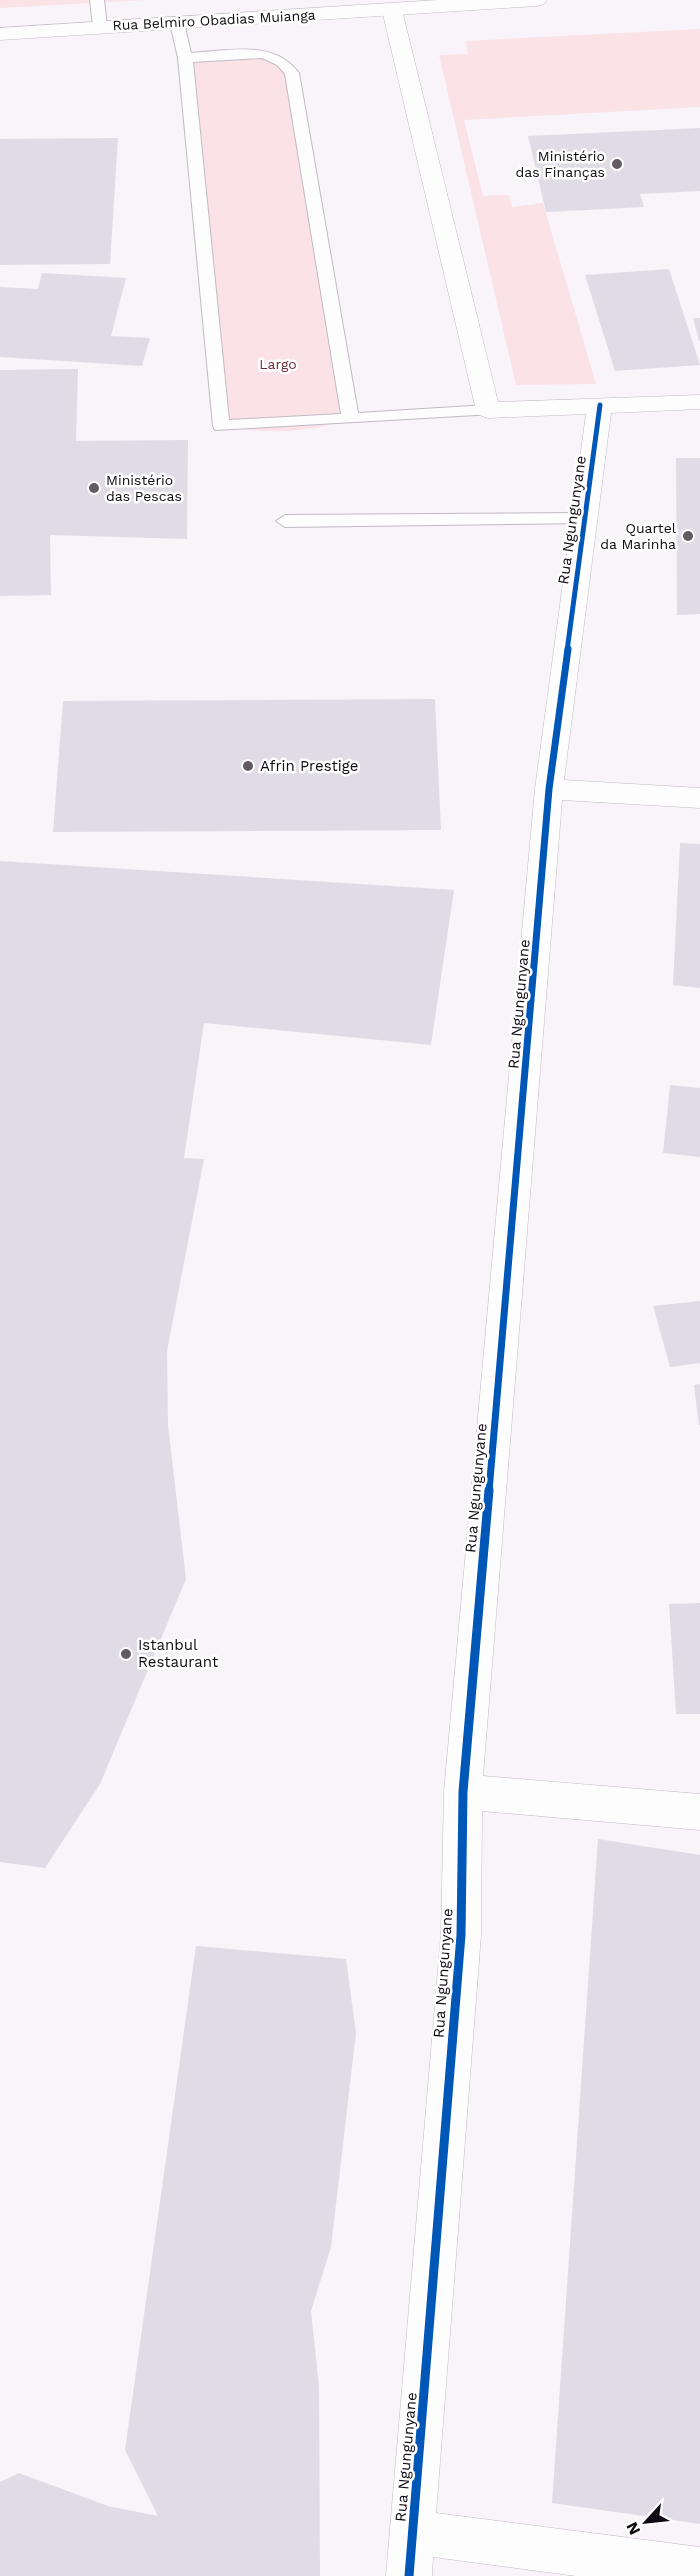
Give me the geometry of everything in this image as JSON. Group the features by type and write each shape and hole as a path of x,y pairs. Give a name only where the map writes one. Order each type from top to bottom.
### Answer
{"street":[{"name":"Rua Belmiro Obadias Muianga","path":"0,34 537,0"},
{"path":"392,10 488,410 700,402"},
{"name":"Rua Ngungunyane","path":"409,2576 460,1935 463,1792 549,789 600,405"},
{"path":"549,789 700,798"},
{"path":"463,1792 700,1812"},
{"path":"414,2532 700,2570"}],"lane":[{"path":"97,0 100,27"},
{"path":"177,23 185,58 221,426 488,410"},
{"path":"185,58 264,54 282,62 292,72 350,417"},
{"path":"285,521 586,519"}],"green space":[{"path":"0,0 146,0 0,8"},
{"path":"700,29 700,107 464,120 483,196 509,195 512,207 543,203 596,384 516,385 439,55 468,54 466,41"},
{"name":"Largo","path":"264,54 292,73 350,417 303,430 270,431 221,426 185,58"}],"building":[{"name":"Ministério das Finanças","path":"700,128 700,191 640,194 644,207 546,212 528,136"},
{"path":"118,138 110,264 0,265 0,139"},
{"path":"669,269 700,365 615,371 585,275"},
{"path":"42,273 126,278 111,336 150,338 142,366 0,357 0,287 38,289"},
{"path":"693,318 700,318 699,341"},
{"name":"Ministério das Pescas","path":"78,369 76,441 188,440 187,539 50,535 51,595 0,596 0,370"},
{"name":"Quartel da Marinha","path":"676,458 700,458 700,614 677,615"},
{"name":"Afrin Prestige","path":"435,699 441,830 53,832 63,701"},
{"path":"680,843 700,844 700,988 673,985"},
{"path":"0,861 454,890 431,1045 204,1023 184,1158 204,1159 167,1351 168,1425 186,1579 100,1784 45,1868 0,1862"},
{"path":"670,1085 700,1088 700,1157 663,1153"},
{"path":"700,1301 700,1363 670,1367 653,1306"},
{"path":"700,1384 700,1425 699,1425 694,1385"},
{"path":"700,1603 700,1714 676,1714 669,1604"},
{"path":"598,1839 700,1855 700,2524 552,2503"},
{"path":"196,1946 346,1959 356,2033 331,2247 311,2311 319,2387 320,2576 0,2576 0,2482 19,2473 108,2506 158,2516 125,2450"}],"cycle path":[{"path":"409,2576 461,1935 463,1792 549,789 600,405"}],"place":[{"name":"Ministério das Finanças","path":"617,164"},
{"name":"Ministério das Pescas","path":"94,488"},
{"name":"Quartel da Marinha","path":"688,536"},
{"name":"Afrin Prestige","path":"248,766"},
{"name":"Istanbul Restaurant","path":"126,1654"}]}
